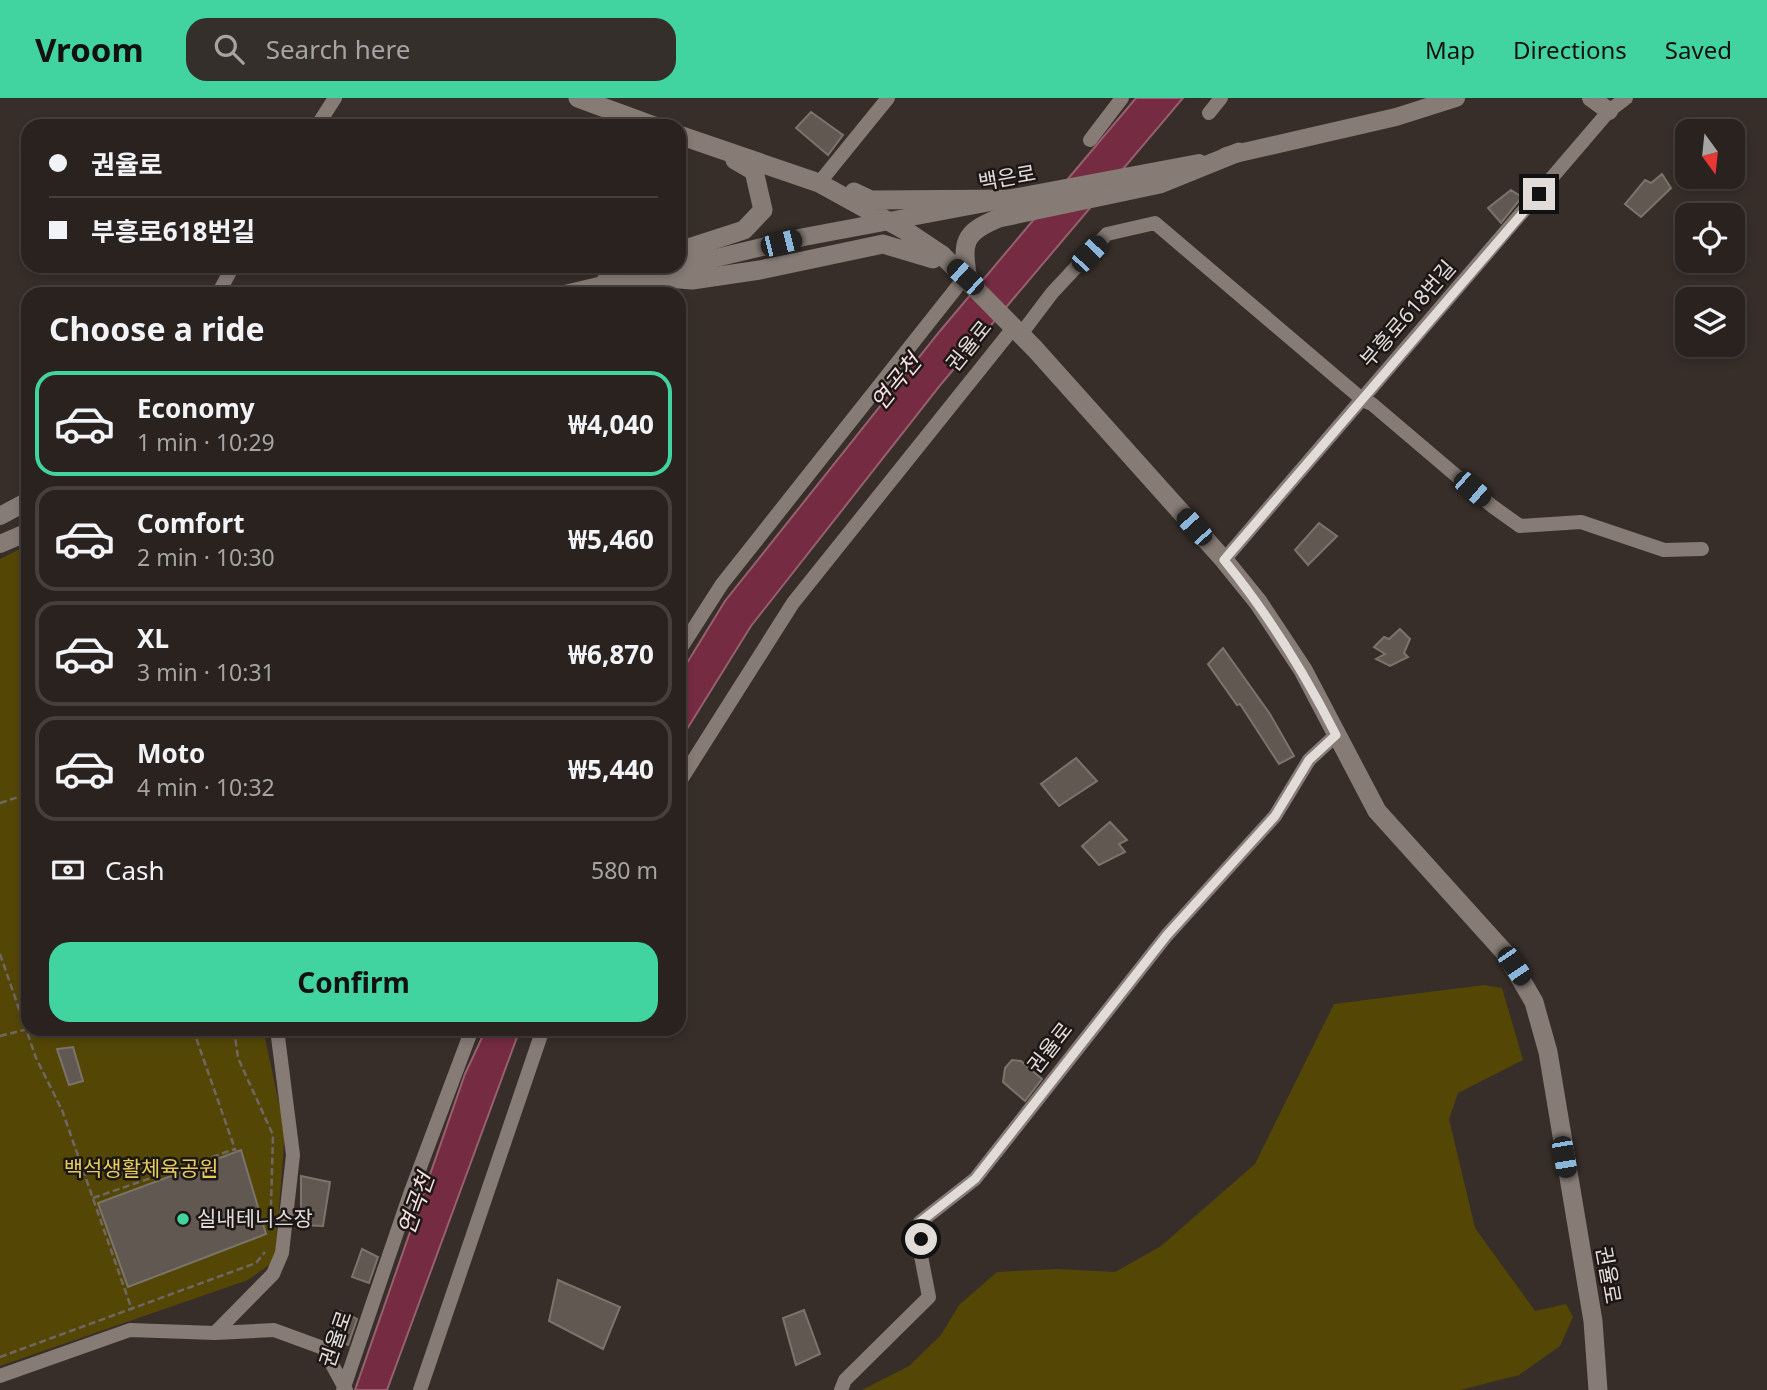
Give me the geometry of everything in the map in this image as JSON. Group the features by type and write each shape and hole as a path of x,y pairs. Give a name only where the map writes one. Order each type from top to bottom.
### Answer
{"main road":[{"path":"578,98 633,119"},
{"path":"686,139 822,180 870,200 1022,206 1159,177 1239,152"},
{"path":"686,140 741,162 754,171 759,183 763,210 744,230 686,249"},
{"path":"822,180 942,255 1018,330"},
{"path":"964,277 964,254 969,237 978,226 1022,206"},
{"path":"648,273 692,280 760,270 883,244 910,250 964,277"},
{"path":"603,285 613,273"},
{"name":"권율로","path":"1018,330 1224,560 1277,629 1303,670 1377,811 1506,954 1534,1002 1548,1052 1592,1321 1598,1390"}],"street":[{"path":"322,119 335,98"},
{"path":"822,180 888,98"},
{"path":"1090,139 1122,98"},
{"path":"1209,113 1221,98"},
{"path":"1239,152 1396,117 1456,98"},
{"path":"1591,98 1609,111"},
{"name":"부흥로618번길","path":"1224,560 1609,111 1626,98"},
{"name":"백은로","path":"686,261 888,221 1022,206 1042,195 1159,177"},
{"path":"1018,330 1107,234 1155,223 1363,400 1372,404 1492,506 1520,526 1581,522 1664,550 1702,549"},
{"path":"686,640 722,584 964,277"},
{"path":"595,287 603,285"},
{"name":"권율로","path":"686,772 787,612 1018,330"},
{"path":"0,516 21,505"},
{"path":"0,544 21,534"},
{"name":"권율로","path":"841,1390 845,1380 929,1297 921,1256 920,1222 975,1179 1167,935 1275,816 1309,760 1336,735"},
{"path":"215,1333 273,1274 282,1253 293,1155 278,1036"},
{"name":"권율로","path":"344,1389 410,1194 469,1036"},
{"path":"420,1390 541,1036"},
{"name":"권율로","path":"0,1376 130,1330 215,1333 274,1330 323,1348 344,1389"}],"path":[{"path":"0,803 21,796"},
{"path":"0,954 21,1012"},
{"path":"0,1035 21,1030"},
{"path":"30,1036 62,1110 132,1310"},
{"path":"92,1199 236,1150 195,1036"},
{"path":"235,1036 238,1058 273,1135 271,1218"},
{"path":"0,1357 256,1263 270,1245"}],"green space":[{"name":"백석생활체육공원","path":"21,548 21,1036 265,1036 285,1131 275,1261 248,1280 0,1366 0,559"},
{"path":"1484,985 1502,988 1523,1060 1458,1093 1449,1119 1475,1228 1535,1311 1566,1304 1573,1317 1560,1346 1519,1375 1460,1390 862,1390 909,1366 941,1335 959,1305 997,1272 1057,1269 1115,1272 1161,1246 1255,1164 1334,1004"}],"shaded area":[{"path":"1136,98 1183,98 942,383 751,626 686,731 686,665 725,601 940,331"},
{"path":"483,1036 517,1036 387,1390 355,1390 465,1074"}],"building":[{"path":"811,112 843,135 828,155 796,128"},
{"path":"1662,174 1671,188 1641,217 1625,204 1645,180 1651,183"},
{"path":"1511,190 1522,197 1501,223 1488,208"},
{"path":"1319,523 1337,536 1308,565 1295,550"},
{"path":"1400,629 1410,639 1404,653 1408,657 1390,666 1376,659 1385,654 1374,647 1384,637 1389,639"},
{"path":"1223,648 1270,714 1294,756 1279,764 1240,704 1237,705 1208,664"},
{"path":"1076,758 1097,781 1059,806 1041,784"},
{"path":"1110,822 1127,840 1119,844 1125,852 1099,865 1082,846"},
{"path":"73,1047 83,1081 69,1085 57,1049"},
{"path":"1012,1060 1021,1061 1042,1079 1025,1101 1003,1082 1005,1068"},
{"name":"실내테니스장","path":"241,1150 266,1234 128,1287 98,1203"},
{"path":"301,1176 330,1182 323,1226 301,1225"},
{"path":"362,1249 378,1257 369,1283 352,1277"},
{"path":"558,1280 620,1307 603,1349 549,1321"},
{"path":"804,1310 820,1354 796,1365 783,1318"},
{"path":"340,1311 357,1319 348,1345 330,1338"}],"place":[{"name":"실내테니스장","path":"183,1219"}],"route":[{"path":"921,1239 920,1222 975,1179 1167,935 1275,816 1309,760 1336,735 1303,670 1277,629 1224,560 1539,194"}],"water label":[{"name":"연곡천","path":"896,382"},
{"name":"연곡천","path":"416,1204"}]}
